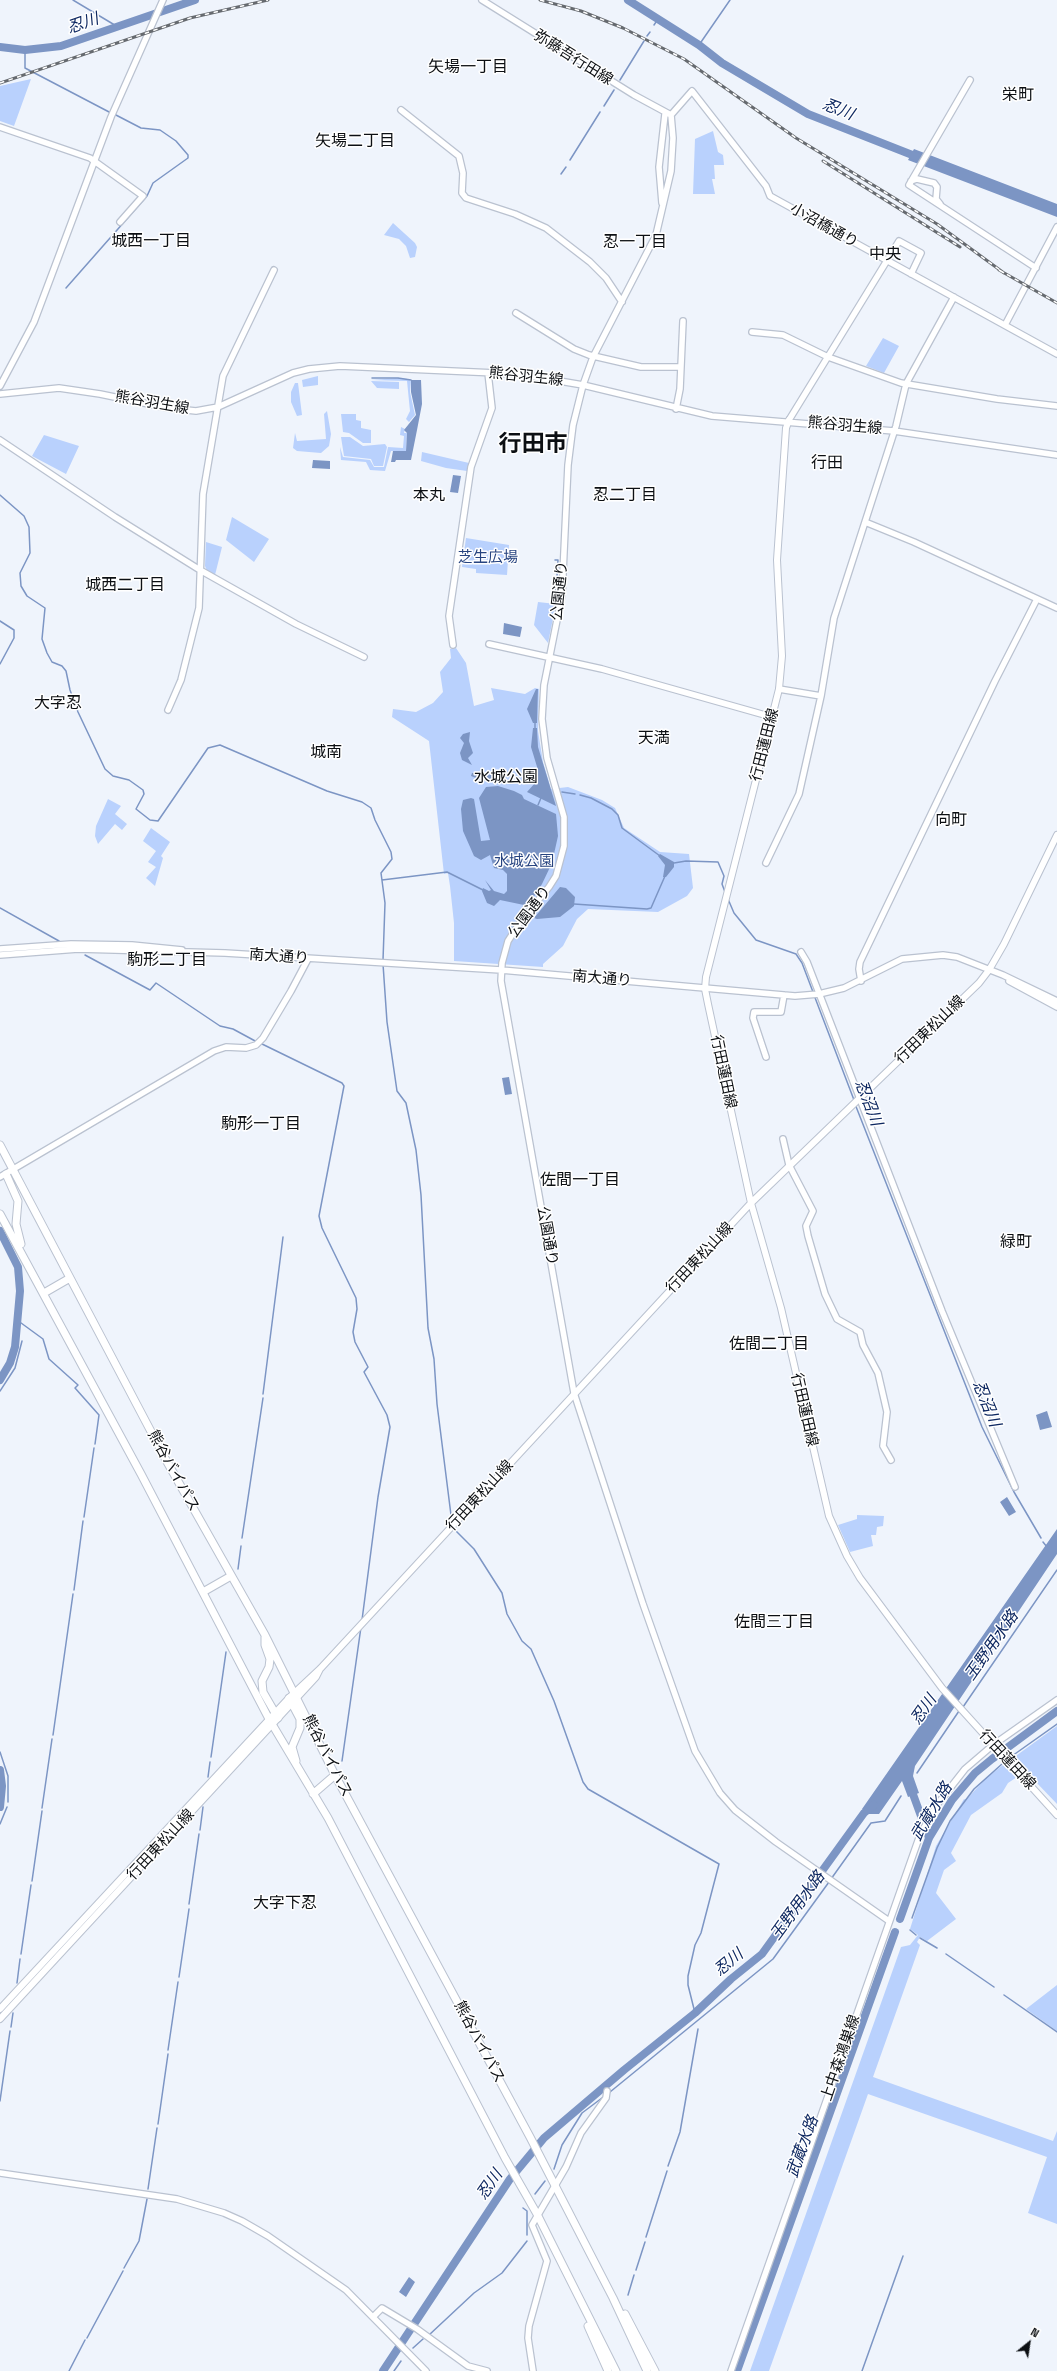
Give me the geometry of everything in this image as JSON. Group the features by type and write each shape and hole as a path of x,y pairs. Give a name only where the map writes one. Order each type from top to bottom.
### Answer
{"highway":[{"name":"熊谷バイパス","path":"0,1145 166,1460 265,1635 335,1776 530,2137 613,2298 647,2371"},
{"path":"3,1176 18,1201 17,1232 28,1263"},
{"name":"熊谷バイパス","path":"0,1214 28,1263 271,1721 366,1889 505,2158 537,2214 616,2371"},
{"path":"44,1293 70,1278"},
{"path":"202,1592 231,1576"},
{"path":"265,1635 265,1646 270,1659 269,1667 262,1681 263,1692 276,1715"},
{"path":"290,1701 300,1719 300,1728 292,1747 295,1765"},
{"path":"313,1794 335,1776"},
{"path":"613,2298 624,2311 655,2371"},
{"path":"586,2314 588,2326 608,2371"}],"main road":[{"name":"行田蓮田線","path":"789,420 786,428 777,560 782,656 779,689 710,963 705,989 751,1203 781,1308 829,1516 847,1556 860,1578 942,1688 959,1709 1057,1815"},
{"name":"行田東松山線","path":"0,2019 276,1715 751,1203 979,983 989,970 1057,835"},
{"name":"行田東松山線","path":"0,2010 271,1721"}],"street":[{"path":"0,386 34,322 49,286 94,161 163,0"},
{"name":"弥藤吾行田線","path":"482,0 668,114"},
{"path":"970,80 911,181 910,186 940,204 1036,268"},
{"name":"小沼橋通り","path":"668,114 692,91 766,186 770,196 1057,354"},
{"path":"401,110 459,156 463,173 462,193 466,198 515,214 546,228 590,262 606,278 622,302"},
{"path":"662,208 659,167 668,114"},
{"path":"583,385 593,356 653,243 672,171 674,138 668,114"},
{"path":"0,127 94,161 143,196 120,222"},
{"path":"918,170 919,177 934,189 932,193 926,196"},
{"path":"911,181 925,181 936,185 936,199 940,204"},
{"path":"1005,325 1057,227"},
{"path":"789,420 886,259 899,241 920,252 921,255 911,274"},
{"path":"168,710 181,680 197,621 200,595 203,494 226,369 274,270"},
{"path":"766,863 799,794 821,696 834,618 894,430 906,384 954,297"},
{"path":"516,313 574,349 593,356 641,367 681,367"},
{"path":"676,409 681,367 683,321"},
{"path":"752,332 782,335 828,357 906,384 997,399 1057,406"},
{"name":"熊谷羽生線","path":"0,394 59,388 100,394 183,411 218,407 292,373 309,369 340,366 488,373 538,377 583,385 676,409 727,418 789,420 894,430 1057,455"},
{"path":"453,645 449,616 471,467 492,408 488,373"},
{"name":"公園通り","path":"583,385 570,444 562,595 544,685 542,725 549,765 564,817 564,846 556,876 549,887 511,934 505,949 500,970 574,1393 595,1462 680,1713 705,1770 735,1810 813,1868 889,1920"},
{"path":"0,440 115,517 200,570 296,624 364,657"},
{"path":"864,522 914,542 1057,608"},
{"path":"861,981 859,969 860,962 995,681 1037,599"},
{"path":"489,644 550,657 656,684 772,717"},
{"path":"779,689 821,696"},
{"name":"南大通り","path":"0,949 71,944 168,947 194,952"},
{"name":"南大通り","path":"0,955 78,949 194,952 500,970 784,995 819,994 861,981 902,959 934,955 957,957 1057,1001"},
{"path":"801,952 807,962 942,1310 1016,1487"},
{"path":"3,1176 214,1051 226,1048 246,1048 258,1043 295,985 308,959"},
{"name":"南大通り","path":"998,974 1057,1007"},
{"path":"766,1057 753,1018 754,1012 781,1012 784,995"},
{"path":"783,1139 789,1165 813,1210 806,1226 817,1274 837,1319 860,1332 863,1345 878,1373 886,1412 883,1446 891,1460"},
{"path":"995,1747 1057,1700"},
{"name":"上中森鴻巣線","path":"731,2371 920,1835 928,1819 955,1781 995,1747"},
{"path":"533,2371 528,2338 529,2326 547,2261 532,2225 537,2214 555,2186 581,2133 606,2098 607,2091"},
{"path":"0,2173 177,2199 224,2213 266,2234 332,2279 374,2316 426,2371"},
{"path":"374,2316 382,2308 417,2329 450,2355 468,2366 486,2371"}],"green space":[{"path":"31,79 14,126 0,121 0,86"},
{"path":"713,131 718,152 723,155 724,165 714,165 715,179 712,179 715,194 693,194 695,139"},
{"path":"393,223 415,243 417,247 415,257 410,258 406,246 399,239 384,235"},
{"path":"883,338 899,346 884,373 866,366"},
{"path":"318,376 318,385 303,387 302,380"},
{"path":"398,378 408,379 411,381 410,392 415,415 409,422 406,419 410,411 407,381 371,380"},
{"path":"371,381 399,382 399,389 377,388"},
{"path":"295,383 298,383 302,415 297,416 291,402 291,392"},
{"path":"327,411 331,434 329,446 321,453 297,451 293,448 295,433 297,441 326,439 324,414"},
{"path":"341,414 356,414 356,420 361,421 361,428 371,430 371,443 363,443 349,433 343,432"},
{"path":"401,427 405,429 404,433 407,433 406,451 391,451 385,471 370,470 366,462 341,460 340,447 343,457 370,460 374,467 384,467 388,447 403,448 404,436 400,435"},
{"path":"44,435 79,446 66,474 32,456"},
{"path":"341,437 350,437 363,446 385,444 387,447 383,466 374,466 371,459 344,456"},
{"path":"422,452 469,463 467,471 446,468 421,461"},
{"path":"232,517 269,539 254,562 226,540"},
{"name":"芝生広場","path":"466,538 509,545 507,575 476,573 476,569 462,567"},
{"path":"206,542 222,547 215,575 207,571 205,566"},
{"path":"538,602 556,604 548,643 534,625"},
{"name":"水城公園","path":"456,648 466,663 474,706 494,700 491,688 525,694 535,688 539,689 538,731 543,762 551,789 568,787 602,800 615,808 624,828 660,852 689,854 693,888 687,896 658,912 588,909 577,919 563,946 543,964 543,967 454,961 454,923 450,886 448,873 444,874 429,741 392,717 393,709 416,712 433,703 443,692 440,672 451,658 450,649"},
{"path":"108,799 121,806 115,814 127,824 122,830 115,824 98,844 95,836 96,826"},
{"path":"151,828 170,842 161,856 163,858 155,886 146,878 156,867 148,862 156,851 143,841"},
{"path":"857,1515 884,1516 883,1526 877,1527 876,1535 871,1535 873,1546 850,1552 838,1525 857,1519"},
{"path":"1057,1726 1057,1804 1013,1758"},
{"path":"1003,1765 1017,1777 1008,1783 1002,1793 971,1815 951,1853 956,1861 944,1870 936,1893 956,1919 927,1941 920,1937 917,1942 920,1945 873,2077 1053,2141 1057,2131 1057,2224 1028,2213 1047,2157 868,2094 769,2371 750,2371 901,1947 910,1945 918,1935 910,1929 936,1846 964,1799 966,1800 985,1779"},
{"path":"1057,1985 1057,2031 1026,2009"}],"water":[{"path":"914,149 1057,204 1057,217 908,160"},
{"path":"411,380 421,380 422,404 411,460 396,460 395,462 391,462 393,451 406,451 407,433 404,430 416,415 411,392"},
{"path":"313,460 330,461 330,469 312,468"},
{"path":"453,475 461,476 458,493 450,492"},
{"path":"504,623 522,627 520,637 503,634"},
{"path":"536,689 538,689 537,723 533,723 527,709"},
{"path":"533,728 537,728 538,747 556,806 527,792 535,783 538,770 531,747"},
{"path":"470,732 469,741 473,753 468,758 472,765 462,760 460,753 464,743 460,738 463,734"},
{"path":"472,773 483,773 483,777 484,773 498,777 500,781 482,781 483,778 481,780 471,776"},
{"path":"498,786 514,791 522,795 524,799 556,814 558,836 552,863 542,884 533,898 524,905 500,900 494,906 487,903 482,891 483,888 489,891 491,890 485,880 494,891 504,894 507,891 507,874 503,870 494,868 490,855 481,860 474,856 463,831 461,809 463,800 471,798 474,799 481,841 490,840 479,798 486,787"},
{"path":"660,854 674,862 674,867 666,877 663,877 665,865 658,856"},
{"path":"560,887 566,888 575,897 574,906 560,917 534,918"},
{"path":"509,1077 512,1094 505,1095 502,1078"},
{"path":"1047,1411 1052,1427 1040,1430 1036,1415"},
{"path":"1007,1497 1016,1512 1009,1516 1000,1502"},
{"path":"1057,1529 1057,1554 915,1766 913,1776 919,1793 908,1797 902,1781 879,1814 869,1814 862,1809"},
{"path":"409,2277 415,2282 406,2297 399,2292"}],"waterway":[{"path":"73,0 118,27"},
{"name":"忍川","path":"0,47 25,50 61,46 195,0"},
{"name":"忍川","path":"628,0 699,45 722,63 808,114 920,158"},
{"path":"699,45 730,0"},
{"name":"忍川","path":"654,25 658,19"},
{"path":"647,36 650,32"},
{"path":"620,80 644,41"},
{"path":"25,50 25,68 111,113"},
{"path":"604,106 614,90"},
{"path":"570,160 600,112"},
{"path":"66,288 147,196 153,183 188,158 188,155 176,141 160,130 141,128 114,114"},
{"path":"561,174 566,167"},
{"path":"372,378 398,378 411,380"},
{"path":"0,495 24,516 29,527 30,553 20,573 21,586 27,596 45,608 42,639 47,653 52,662 62,666 66,671 70,690 78,712 105,769 113,776 129,780 143,790 144,794 136,809 150,820 158,821 208,748 220,745 327,791 362,802 371,808 375,820 391,852 392,859 381,873 385,903 383,960"},
{"path":"555,560 558,560 556,591"},
{"path":"0,621 14,630 14,638 0,664"},
{"path":"535,723 535,729"},
{"path":"562,792 575,794"},
{"path":"580,795 591,798 612,809 618,815 622,828 660,856"},
{"path":"538,805 541,798"},
{"name":"忍沼川","path":"674,863 686,861 718,862 724,876 722,884 725,892"},
{"path":"382,880 447,872 483,890"},
{"name":"忍沼川","path":"574,904 647,909 651,908 665,876"},
{"name":"忍沼川","path":"728,899 734,913 756,940 796,954 802,963 813,992"},
{"path":"0,908 59,941"},
{"path":"85,955 150,990 156,983 220,1026 233,1029 257,1042"},
{"path":"383,964 387,1022 397,1091 406,1103 416,1150 421,1195 428,1328 434,1359 437,1404 452,1523"},
{"name":"忍沼川","path":"814,995 854,1100"},
{"path":"260,1043 342,1083 344,1086 319,1216 322,1228 356,1298 357,1309 353,1332 355,1342 368,1367 364,1372 387,1415 390,1427 378,1497 362,1620"},
{"name":"忍沼川","path":"855,1104 982,1427 1014,1492 1041,1538"},
{"path":"0,1231 18,1267 20,1291 15,1347 10,1363 0,1380"},
{"path":"263,1394 283,1237"},
{"path":"17,1320 43,1339 49,1359 78,1385 75,1388 99,1415 95,1444"},
{"path":"0,1391 15,1368 22,1341"},
{"path":"242,1538 263,1398"},
{"path":"84,1517 94,1448"},
{"path":"74,1590 83,1521"},
{"path":"454,1526 456,1531 474,1549 502,1593 507,1614 522,1641 531,1649 554,1701 583,1782 588,1789 719,1864 701,1933 695,1945 688,1976 688,1985 695,2013"},
{"name":"忍沼川","path":"1043,1542 1047,1547"},
{"path":"238,1569 241,1546"},
{"name":"玉野用水路","path":"963,1707 1057,1570"},
{"path":"53,1735 73,1594"},
{"path":"342,1761 361,1627"},
{"path":"211,1757 226,1652"},
{"name":"玉野用水路","path":"917,1773 959,1711"},
{"name":"武蔵水路","path":"900,1919 929,1838 952,1800 975,1773 1057,1711"},
{"path":"1012,1756 1057,1724"},
{"path":"42,1808 52,1739"},
{"path":"0,1752 8,1776 8,1802"},
{"path":"208,1777 210,1762"},
{"path":"912,1918 937,1848 950,1821 974,1789 1002,1764"},
{"path":"0,1770 2,1786 0,1807"},
{"path":"910,1786 929,1838"},
{"name":"玉野用水路","path":"831,1879 871,1823 885,1821 901,1796"},
{"name":"忍川","path":"383,2371 510,2179 544,2138 624,2070 695,2013 731,1979 762,1954 864,1813 874,1805"},
{"path":"0,1824 7,1807"},
{"path":"200,1830 203,1807"},
{"path":"32,1881 42,1811"},
{"path":"189,1904 199,1834"},
{"name":"玉野用水路","path":"610,2092 773,1959 829,1882"},
{"path":"21,1954 31,1885"},
{"path":"179,1977 189,1909"},
{"path":"910,1930 916,1935"},
{"name":"武蔵水路","path":"737,2371 895,1932"},
{"path":"920,1938 937,1948"},
{"path":"946,1954 994,1987"},
{"path":"17,1983 20,1959"},
{"path":"168,2050 178,1982"},
{"path":"1004,1995 1057,2032"},
{"path":"11,2027 13,2013"},
{"name":"玉野用水路","path":"668,2166 680,2132 698,2029"},
{"path":"0,2101 10,2031"},
{"path":"158,2124 168,2054"},
{"path":"554,2169 562,2145 582,2113 602,2098"},
{"path":"148,2189 157,2128"},
{"name":"玉野用水路","path":"646,2237 667,2171"},
{"path":"535,2194 545,2181"},
{"path":"124,2268 139,2241 147,2199"},
{"path":"523,2208 527,2211 527,2235"},
{"path":"429,2335 474,2293 502,2273 527,2241"},
{"name":"玉野用水路","path":"636,2270 645,2242"},
{"path":"862,2371 903,2256"},
{"path":"87,2338 123,2271"},
{"name":"玉野用水路","path":"628,2295 634,2275"},
{"path":"413,2348 423,2339"},
{"path":"69,2371 85,2340"},
{"path":"394,2371 401,2361"}],"railway":[{"path":"0,83 190,18 268,0"},
{"path":"540,0 581,11 623,28 684,59 796,138 937,224 1004,273"},
{"path":"823,161 960,247"},
{"path":"999,270 1057,303"}],"district":[{"name":"矢場一丁目","path":"468,68"},
{"name":"栄町","path":"1018,96"},
{"name":"矢場二丁目","path":"355,142"},
{"name":"城西一丁目","path":"151,242"},
{"name":"忍一丁目","path":"635,243"},
{"name":"中央","path":"885,255"},
{"name":"行田市","path":"533,445"},
{"name":"行田","path":"827,464"},
{"name":"本丸","path":"429,496"},
{"name":"忍二丁目","path":"625,496"},
{"name":"城西二丁目","path":"125,586"},
{"name":"大字忍","path":"58,704"},
{"name":"天満","path":"654,739"},
{"name":"城南","path":"326,753"},
{"name":"水城公園","path":"506,778"},
{"name":"向町","path":"951,821"},
{"name":"駒形二丁目","path":"167,961"},
{"name":"駒形一丁目","path":"261,1125"},
{"name":"佐間一丁目","path":"580,1181"},
{"name":"緑町","path":"1016,1243"},
{"name":"佐間二丁目","path":"769,1345"},
{"name":"佐間三丁目","path":"774,1623"},
{"name":"大字下忍","path":"285,1904"}]}
